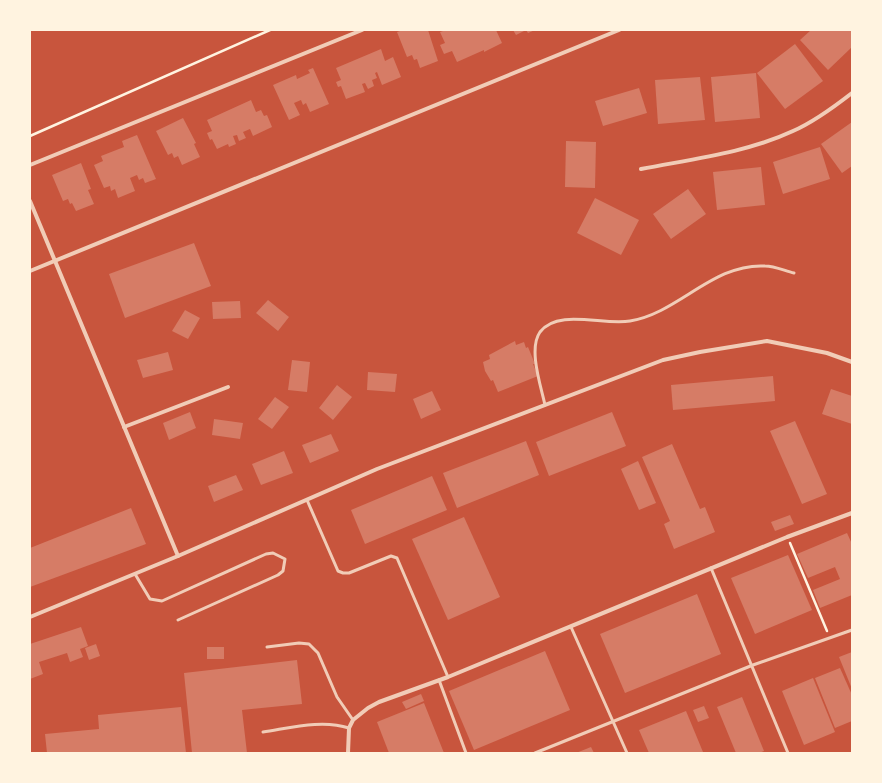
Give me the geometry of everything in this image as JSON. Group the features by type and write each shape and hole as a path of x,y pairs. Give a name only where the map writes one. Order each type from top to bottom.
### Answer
{"street":[{"path":"30,165 362,30"},
{"path":"30,271 619,30"},
{"path":"641,168 759,144 794,131 830,109 852,93"},
{"path":"30,201 178,556"},
{"path":"30,617 136,574 377,469 663,360 700,352 767,341 827,353 852,362"},
{"path":"124,427 228,387"},
{"path":"348,753 349,728 353,720 368,708 379,702 448,677 787,537 852,513"}],"lane":[{"path":"545,406 534,348 540,332 559,319 629,322 653,315 722,274 744,267 766,266 794,273"},
{"path":"307,500 338,571 350,573 390,556 398,558 448,677"},
{"path":"136,574 150,599 162,601 266,554 273,553 285,559 283,571 278,575 178,620"},
{"path":"711,568 753,665 788,753"},
{"path":"571,627 627,753"},
{"path":"535,753 613,723 753,665 852,630"},
{"path":"267,647 299,643 309,644 318,653 337,697 353,720"},
{"path":"439,680 466,753"},
{"path":"263,732 339,724 349,728"}],"path":[{"path":"30,136 270,30"},
{"path":"787,537 830,637"}],"building":[{"path":"403,30 428,30 438,61 420,68 417,59 414,60 412,55 407,57 397,32"},
{"path":"446,30 496,30 502,43 484,52 484,50 457,62 452,51 444,54 440,45 445,43 440,32"},
{"path":"513,30 526,30 516,35"},
{"path":"526,30 535,30 528,33"},
{"path":"811,30 852,30 852,47 828,70 800,40"},
{"path":"795,44 823,81 785,109 757,73"},
{"path":"381,49 385,61 393,57 401,77 382,85 377,72 375,73 377,78 372,80 374,86 368,89 365,83 362,84 365,92 346,99 341,86 338,87 336,82 341,80 336,68"},
{"path":"313,68 329,104 310,112 306,103 303,105 301,100 294,103 300,115 289,120 273,85 296,75 297,79 310,73 308,70"},
{"path":"756,73 760,118 715,122 711,77"},
{"path":"700,77 705,120 658,124 655,80"},
{"path":"639,88 647,113 603,126 595,101"},
{"path":"251,100 256,112 261,110 264,116 267,115 272,127 253,136 250,129 243,132 246,138 239,141 237,135 233,136 236,144 229,147 228,144 217,149 207,133 212,131 207,120"},
{"path":"183,118 196,143 194,144 200,157 182,165 178,156 174,158 172,153 168,155 156,131"},
{"path":"852,122 852,166 842,173 821,144"},
{"path":"137,135 156,179 145,183 143,178 139,180 137,175 130,178 135,191 118,198 115,189 111,191 110,186 104,188 94,165 103,161 101,156 124,147 122,141"},
{"path":"566,141 596,142 595,188 565,187"},
{"path":"820,147 830,179 783,194 773,162"},
{"path":"81,163 91,189 88,190 94,204 76,211 68,199 63,201 52,175"},
{"path":"761,167 765,205 717,210 713,172"},
{"path":"688,189 706,214 671,239 653,214"},
{"path":"595,198 639,220 621,255 577,233"},
{"path":"194,243 211,286 125,318 109,274"},
{"path":"268,300 289,317 278,331 256,313"},
{"path":"240,301 241,318 213,319 212,302"},
{"path":"185,310 200,318 188,339 172,331"},
{"path":"515,341 516,345 524,342 526,348 528,347 538,376 498,392 493,380 491,381 485,371 483,362 490,359 489,355"},
{"path":"168,352 173,370 143,378 137,360"},
{"path":"292,360 310,362 307,392 288,390"},
{"path":"368,372 397,374 395,392 367,390"},
{"path":"773,376 775,401 673,410 671,385"},
{"path":"337,385 352,397 333,420 319,408"},
{"path":"831,389 852,396 852,424 822,414"},
{"path":"432,391 441,410 421,419 413,399"},
{"path":"275,397 289,407 272,429 258,419"},
{"path":"190,412 196,428 169,440 163,423"},
{"path":"612,412 626,446 549,476 536,442"},
{"path":"214,419 243,423 240,439 212,435"},
{"path":"795,421 827,494 802,504 770,431"},
{"path":"331,434 339,451 310,463 302,445"},
{"path":"526,441 539,475 457,508 443,473"},
{"path":"672,444 700,509 705,507 715,532 674,549 664,524 670,521 642,457"},
{"path":"284,451 293,473 261,485 252,464"},
{"path":"638,461 656,503 639,510 621,469"},
{"path":"236,475 243,490 214,502 208,486"},
{"path":"432,476 447,510 365,544 351,510"},
{"path":"131,508 146,544 30,587 30,548"},
{"path":"790,515 794,524 775,531 771,522"},
{"path":"464,517 500,597 448,620 412,539"},
{"path":"847,533 852,544 852,595 820,608 813,590 840,579 835,567 808,578 797,554"},
{"path":"788,555 812,610 755,634 731,578"},
{"path":"697,594 721,654 625,693 600,634"},
{"path":"81,627 88,646 80,649 83,657 70,662 67,653 39,662 43,674 30,679 30,644"},
{"path":"96,644 100,656 89,660 85,648"},
{"path":"207,647 224,647 224,659 207,659"},
{"path":"545,651 570,710 474,750 449,691"},
{"path":"852,652 852,689 839,657"},
{"path":"297,660 302,704 242,710 247,753 192,753 184,673"},
{"path":"840,668 852,695 852,721 835,728 815,678"},
{"path":"813,678 835,732 804,745 782,691"},
{"path":"421,694 424,701 406,709 402,702"},
{"path":"742,697 764,751 759,753 736,753 717,707"},
{"path":"424,703 444,753 389,753 377,722"},
{"path":"704,706 709,718 698,722 693,710"},
{"path":"181,707 186,753 47,753 45,734 99,729 98,715"},
{"path":"686,711 703,752 649,753 639,730"},
{"path":"591,747 594,753 576,753"}]}
